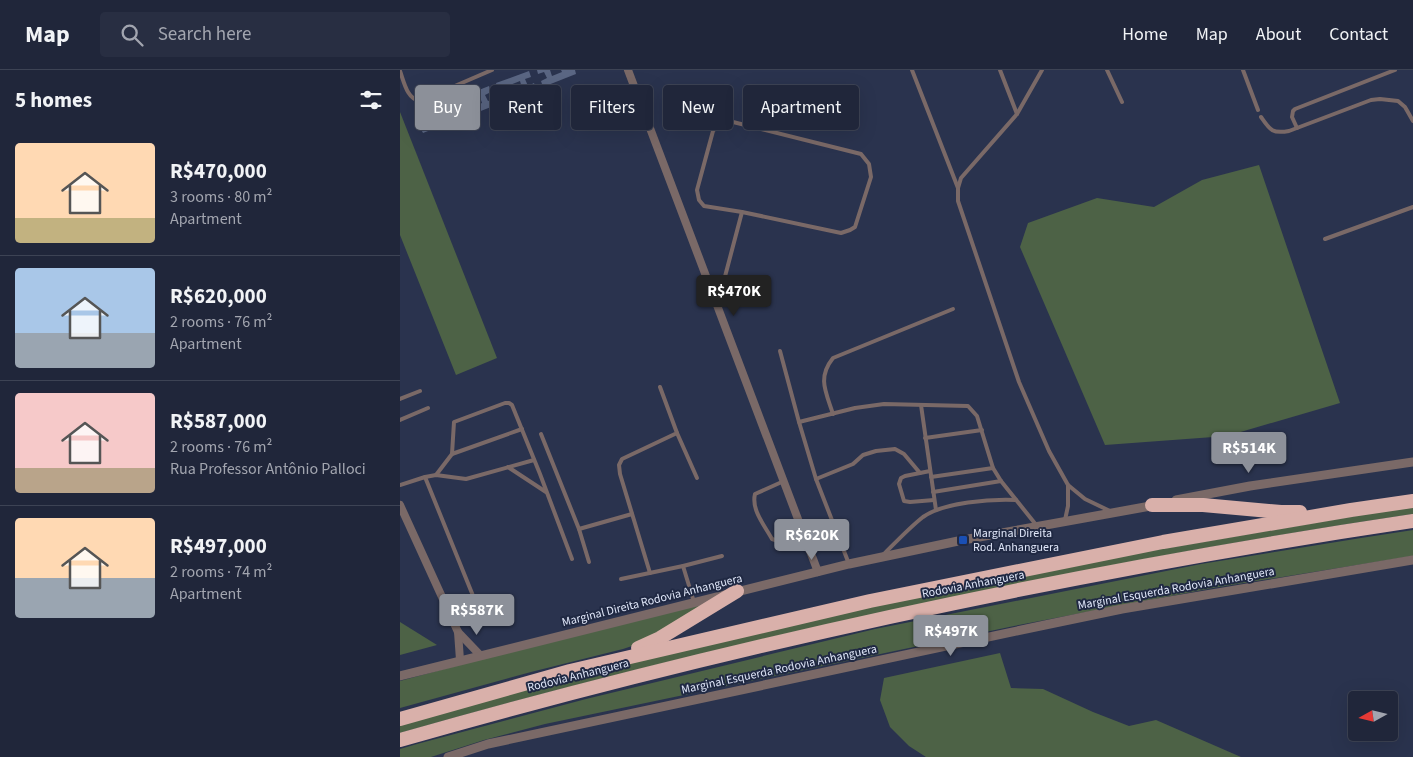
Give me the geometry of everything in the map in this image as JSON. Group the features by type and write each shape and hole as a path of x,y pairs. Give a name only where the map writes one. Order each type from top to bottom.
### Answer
{"highway":[{"name":"Rodovia Anhanguera","path":"400,719 570,671 870,601 1094,555 1413,501"},
{"path":"1152,506 1203,505 1281,512 1351,510"},
{"name":"Rodovia Anhanguera","path":"400,740 520,705 697,660 906,613 1242,548 1413,521"},
{"path":"570,671 654,641 737,591"}],"street":[{"path":"628,70 818,572"},
{"name":"Marginal Direita Rodovia Anhanguera","path":"400,676 849,564 1065,520 1152,506 1250,486 1413,462"},
{"path":"400,505 458,632 480,655"},
{"name":"Marginal Esquerda Rodovia Anhanguera","path":"448,757 488,744 1044,624 1413,560"},
{"path":"458,632 460,660"}],"lane":[{"path":"400,71 410,96 420,101 492,70"},
{"path":"912,70 958,188"},
{"path":"1000,70 1017,114"},
{"path":"1042,70 1017,114 961,178 958,188 958,201 1019,382 1049,451 1068,485 1085,499 1112,512"},
{"path":"1107,70 1122,102"},
{"path":"1243,70 1258,110"},
{"path":"1297,128 1292,117 1293,111 1395,70"},
{"path":"1261,117 1268,128 1276,133 1289,131 1371,100 1380,99 1398,101 1405,107 1413,121"},
{"path":"729,121 861,154 869,164 871,177 855,227 850,230 841,233 742,212 704,206 699,200 697,190 713,131 720,123 729,121"},
{"path":"1325,239 1413,207"},
{"path":"717,306 742,212"},
{"path":"833,414 824,387 826,367 833,358 953,309"},
{"path":"780,351 816,479 849,564"},
{"path":"660,387 677,433 697,478"},
{"path":"400,399 420,391"},
{"path":"452,454 454,422 497,406 509,403 512,405 572,559"},
{"path":"799,422 855,408 884,404 968,406 977,416 994,468 1001,480 1037,526"},
{"path":"921,405 936,510"},
{"path":"400,420 428,408"},
{"path":"436,475 452,454 522,428"},
{"path":"925,438 982,430"},
{"path":"650,573 620,474 620,465 622,459 677,433"},
{"path":"541,434 579,529 589,562"},
{"path":"816,479 853,464 863,455 894,449 904,454 920,473"},
{"path":"400,485 436,475 466,479 534,460"},
{"path":"508,467 546,493"},
{"path":"934,500 904,501 899,484 901,478 920,473 930,474 994,468"},
{"path":"425,477 482,618"},
{"path":"933,492 1001,480"},
{"path":"784,481 756,494 754,500 755,508 772,539 781,542 806,538"},
{"path":"1065,520 1068,506 1068,485"},
{"path":"880,558 923,517 936,510 995,499 1017,500"},
{"path":"579,529 632,514"},
{"path":"621,579 722,556"},
{"path":"684,566 694,602"}],"green space":[{"path":"400,112 497,358 456,375 400,235"},
{"path":"1259,165 1340,403 1227,436 1105,445 1020,247 1028,223 1097,198 1154,207 1202,180"},
{"path":"1413,506 1413,514 1150,558 843,621 694,655 473,712 400,733 400,723 724,639 1056,567"},
{"path":"1413,530 1413,556 1213,588 1014,626 545,724 484,740 431,757 400,757 400,749 417,744 586,699 875,629 1201,564"},
{"path":"706,603 641,643 400,708 400,681"},
{"path":"400,622 437,645 400,655"},
{"path":"1000,653 1011,688 1043,689 1129,726 1156,720 1241,757 926,757 909,746 890,727 880,700 884,678"}],"building":[{"path":"537,70 550,70 552,76 562,72 561,70 575,70 576,74 548,85 542,85 541,81 547,78 544,72 538,74"},
{"path":"529,71 531,77 525,79 528,85 521,85 520,81 510,85 497,85 496,83"},
{"path":"489,86 490,92 485,95 488,101 490,100 490,107 480,111 480,104 482,103 480,90"}],"place":[{"name":"Marginal Direita Rod. Anhanguera","path":"963,540"}]}
